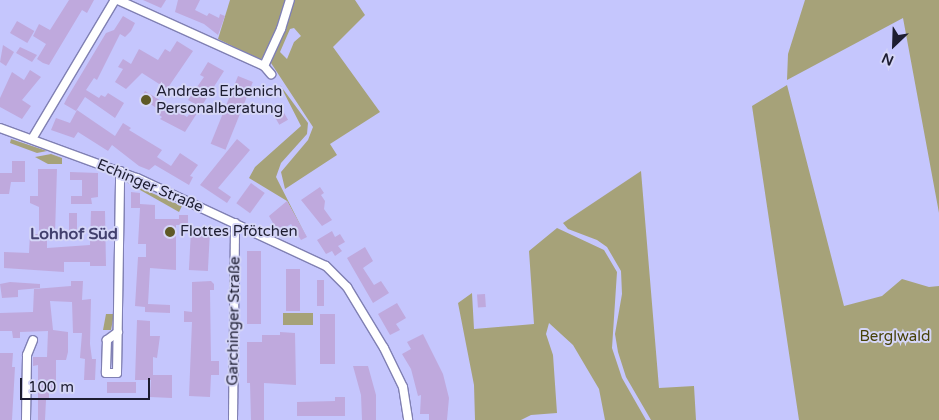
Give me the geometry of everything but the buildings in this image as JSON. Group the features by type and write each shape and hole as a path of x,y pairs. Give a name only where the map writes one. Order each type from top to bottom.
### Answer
{"street":[{"path":"32,139 117,0 264,66 271,74"},
{"path":"264,66 281,29 290,0"},
{"name":"Echinger Straße","path":"0,128 120,171 316,260 338,275 365,315 399,379 408,420"},
{"path":"118,332 107,340 106,373 117,373 118,332 120,171"},
{"name":"Garchinger Straße","path":"233,420 235,223"},
{"path":"26,420 27,355 33,340"}],"green space":[{"path":"230,0 288,0 280,27 261,60 218,39"},
{"path":"292,0 355,0 365,15 333,47 380,112 330,144 337,155 285,189 281,172 308,140 313,127 269,60","holes":["294,28 301,36 294,42 287,59 280,52 290,29"]},
{"path":"805,0 939,0 939,213 903,18 787,80 788,54"},
{"path":"280,85 308,123 307,134 281,163 276,177 307,238 287,201 249,178 255,167 301,126"},
{"name":"Berglwald","path":"787,85 844,306 882,296 902,279 929,287 939,286 939,420 799,420 752,106"},
{"path":"11,139 47,151 37,153 10,143"},
{"path":"51,154 62,158 62,164 48,164 35,157"},
{"path":"641,171 659,388 694,386 696,420 651,420 626,377 618,352 615,334 622,294 621,271 607,247 597,240 568,229 563,223"},
{"path":"126,182 182,206 179,212"},
{"path":"557,228 604,250 617,272 612,348 622,378 646,420 605,420 599,389 573,345 549,323 546,334 553,355 557,413 531,415 521,420 475,420 474,385 458,303 472,293 474,329 534,324 529,251"},
{"path":"283,313 313,313 313,325 283,325"},
{"path":"106,314 114,314 111,330 103,330"}],"place":[{"name":"Andreas Erbenich Personalberatung","path":"146,100"},
{"name":"Flottes Pfötchen","path":"170,232"}],"district":[{"name":"Lohhof Süd","path":"74,234"}]}
